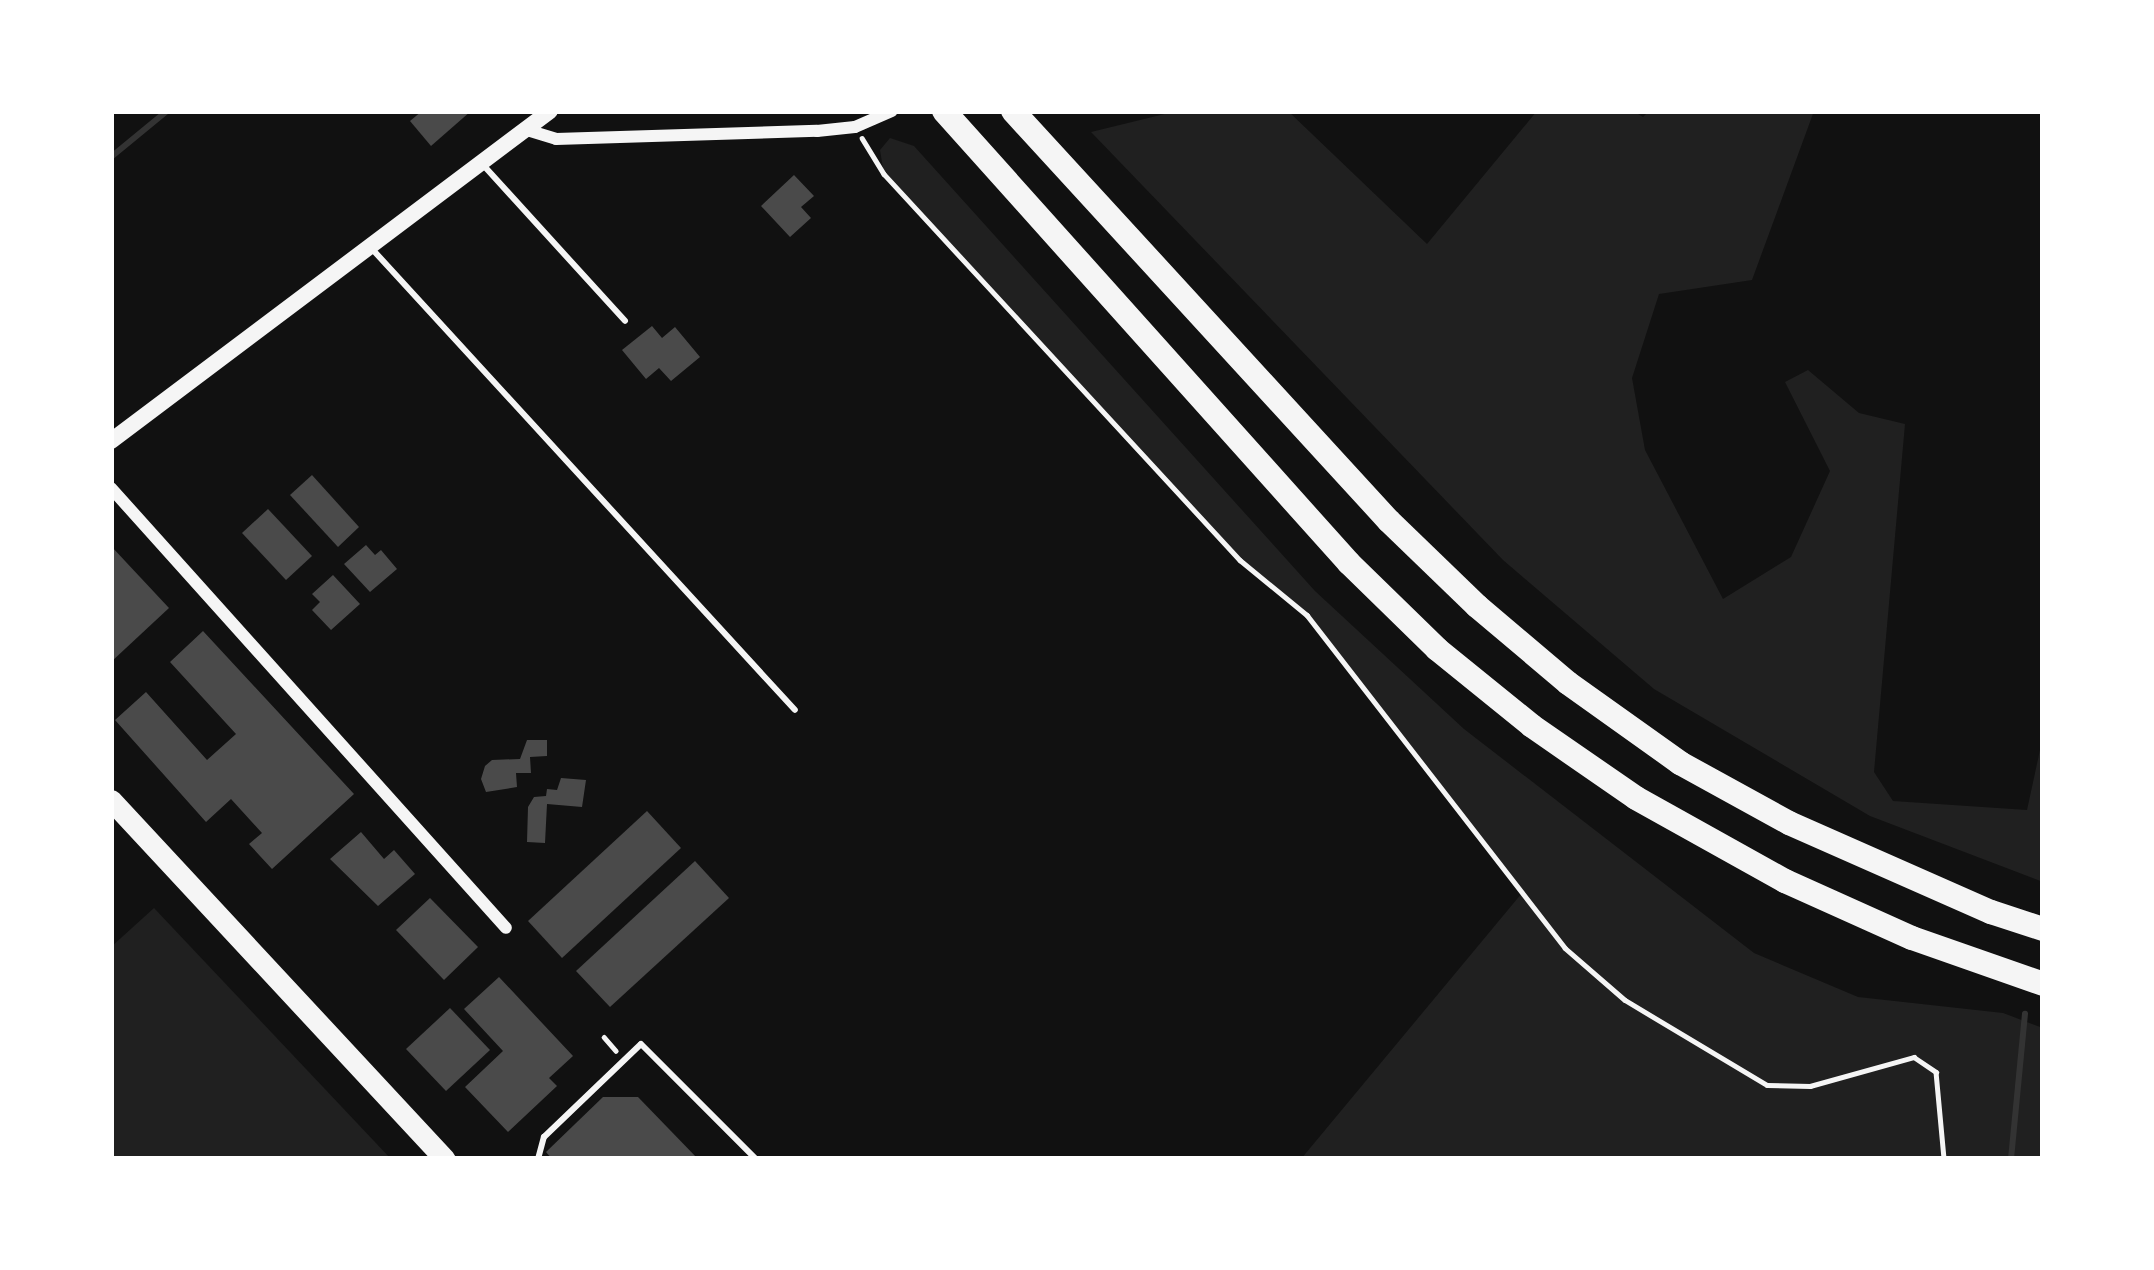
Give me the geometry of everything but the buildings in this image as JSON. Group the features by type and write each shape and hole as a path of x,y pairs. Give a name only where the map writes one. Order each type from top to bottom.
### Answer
{"highway":[{"path":"944,111 1349,563 1437,649 1532,726 1636,798 1786,881 1912,938 2043,984"},
{"path":"1013,111 1389,520 1477,606 1568,682 1680,763 1789,823 1991,913 2043,929"}],"main road":[{"path":"111,800 445,1159"}],"street":[{"path":"111,441 550,111"},
{"path":"527,130 556,140 855,127 892,111"},
{"path":"111,488 506,928"}],"lane":[{"path":"482,164 626,321"},
{"path":"371,247 795,710"},
{"path":"538,1159 544,1137 641,1044 756,1159"}],"path":[{"path":"855,127 884,174 1240,560 1307,615 1565,948 1624,1000 1767,1084 1810,1086 1915,1058 1936,1072 1945,1159"}],"shaded area":[{"path":"1177,111 1288,111 1427,244 1537,111 1633,111 1643,117 1649,111 1814,111 1752,280 1659,294 1632,378 1645,450 1723,599 1791,557 1830,471 1785,382 1808,370 1859,413 1905,424 1874,772 1893,801 2027,810 2043,736 2043,882 1870,816 1654,689 1503,560 1091,132"},
{"path":"890,138 914,146 1315,591 1464,729 1754,953 1858,997 2003,1013 2043,1028 2043,1159 1301,1159 1522,893 1307,615 1240,560 884,174 880,150"},
{"path":"154,908 391,1159 111,1159 111,947"}],"waterway":[{"path":"111,157 167,111"},
{"path":"2011,1159 2025,1014"}]}
